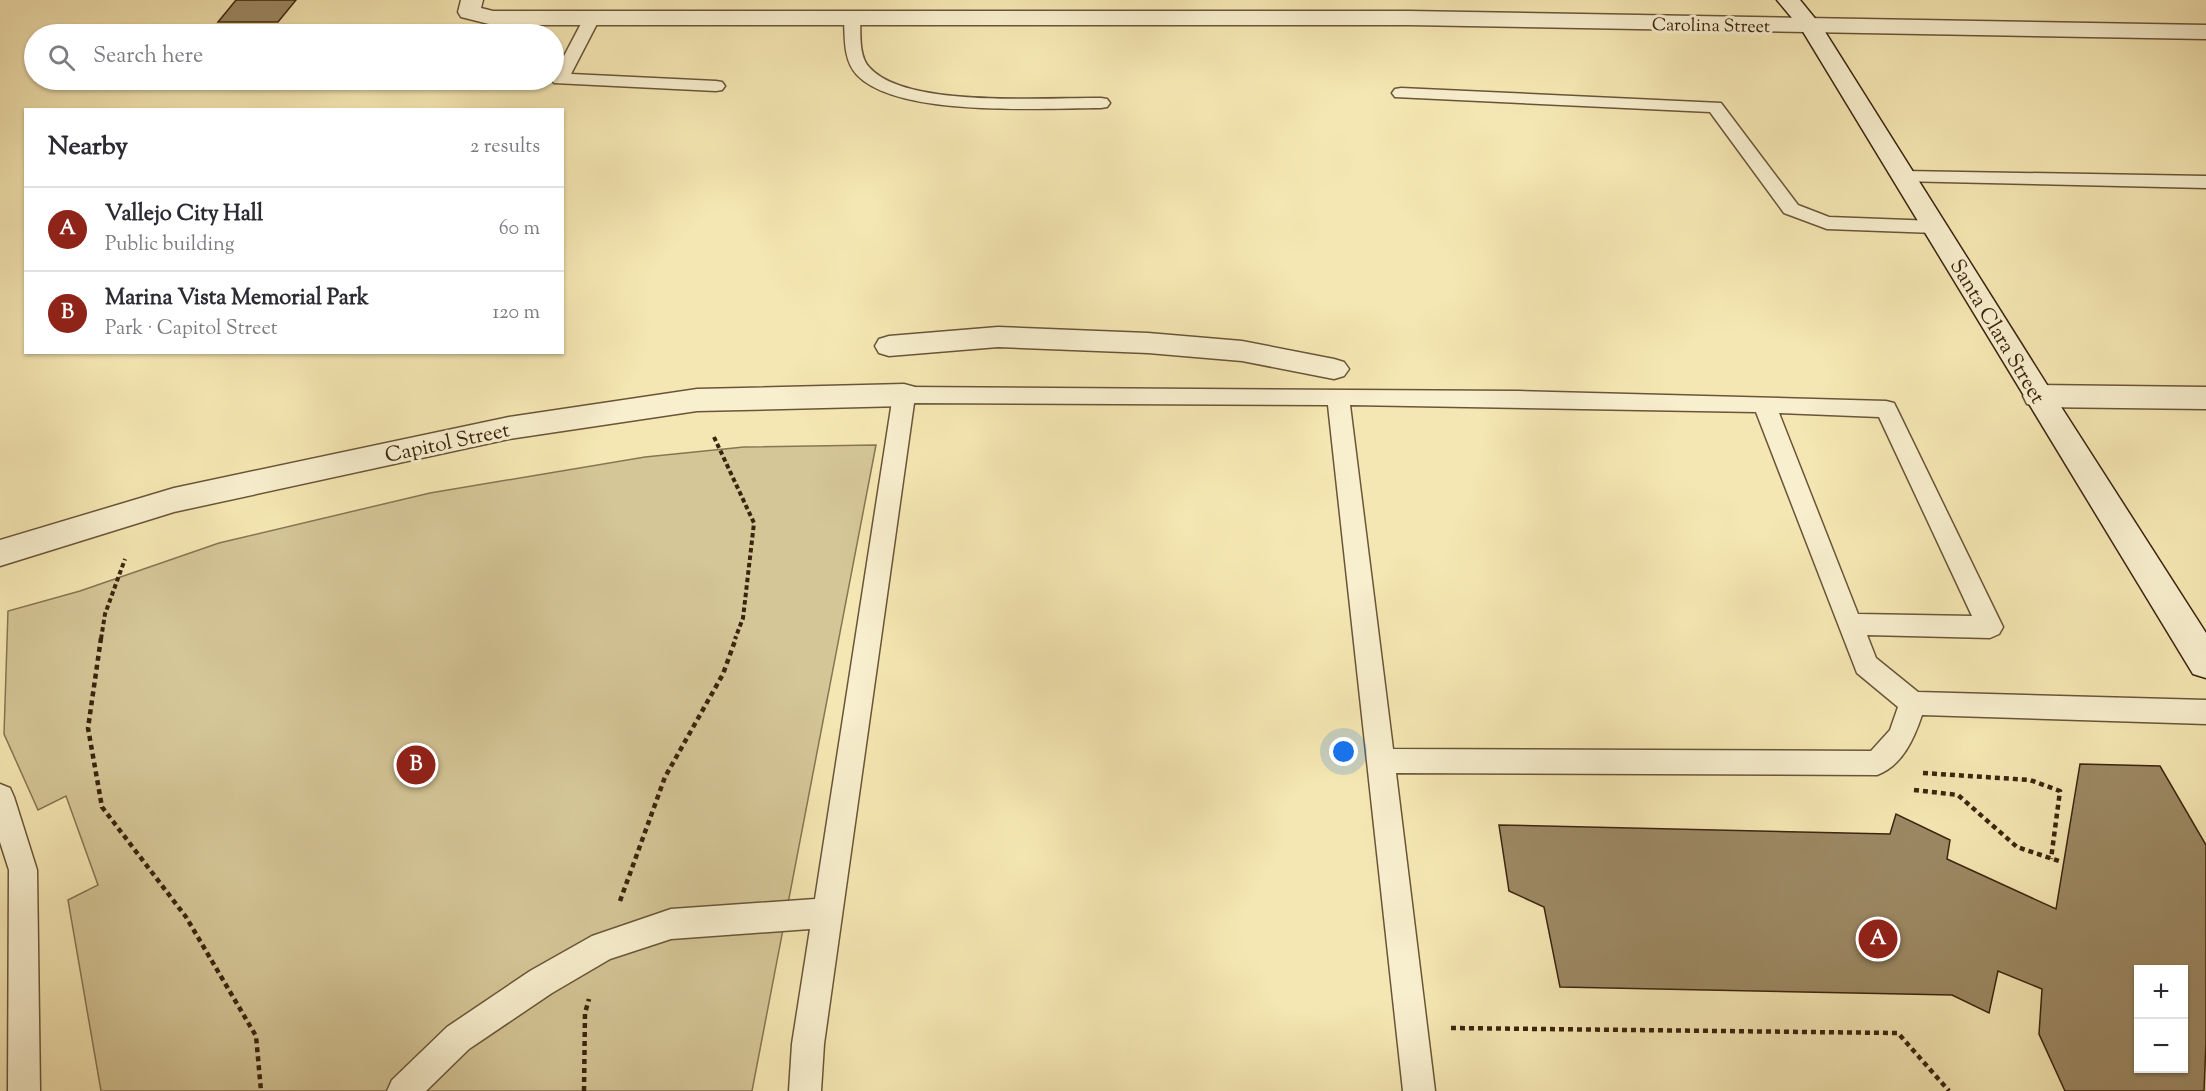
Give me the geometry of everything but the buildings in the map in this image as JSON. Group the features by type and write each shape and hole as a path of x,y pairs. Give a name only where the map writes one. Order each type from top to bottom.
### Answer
{"street":[{"name":"Carolina Street","path":"472,0 469,12 493,18 852,18 1131,9 1811,27 2206,32"},
{"name":"Santa Clara Street","path":"1788,0 1811,27 2038,396 2206,663"},
{"path":"889,346 998,337 1148,343 1242,351 1336,383"},
{"name":"Capitol Street","path":"0,553 174,500 509,428 697,400 904,395"},
{"path":"2038,396 2206,398"}],"lane":[{"path":"564,67 592,18"},
{"path":"852,18 858,65 866,74 891,87 948,101 1101,103"},
{"path":"564,79 716,86"},
{"path":"1401,93 1715,107 1791,209 1827,223 1935,227"},
{"path":"1904,177 2206,182"},
{"path":"1336,383 1419,1091"},
{"path":"805,1091 808,1044 904,395 1336,383 1886,409 1990,627 1850,624"},
{"path":"1764,404 1866,666 1913,703 2206,712"},
{"path":"1381,761 1877,763 1900,737 1913,703"},
{"path":"0,797 23,870 24,1091"},
{"path":"403,1091 458,1038 541,982 603,947 671,924 828,913"}],"path":[{"path":"584,1091 585,1013 603,947 665,777 723,674 743,618 754,523 714,437"},
{"path":"124,559 105,614 88,728 102,807 186,917 256,1036 261,1091"},
{"path":"1923,773 2030,780 2060,791 2051,859"},
{"path":"1914,790 1958,795 2017,847 2062,862"},
{"path":"1412,1028 1898,1033 1949,1091"}],"shaded area":[{"path":"876,445 752,1091 101,1091 68,900 98,885 66,796 38,810 4,734 8,611 80,591 219,543 430,493 645,457 744,447"}],"place":[{"name":"Marina Vista Memorial Park","path":"416,765"},
{"name":"Vallejo City Hall","path":"1878,939"}]}
